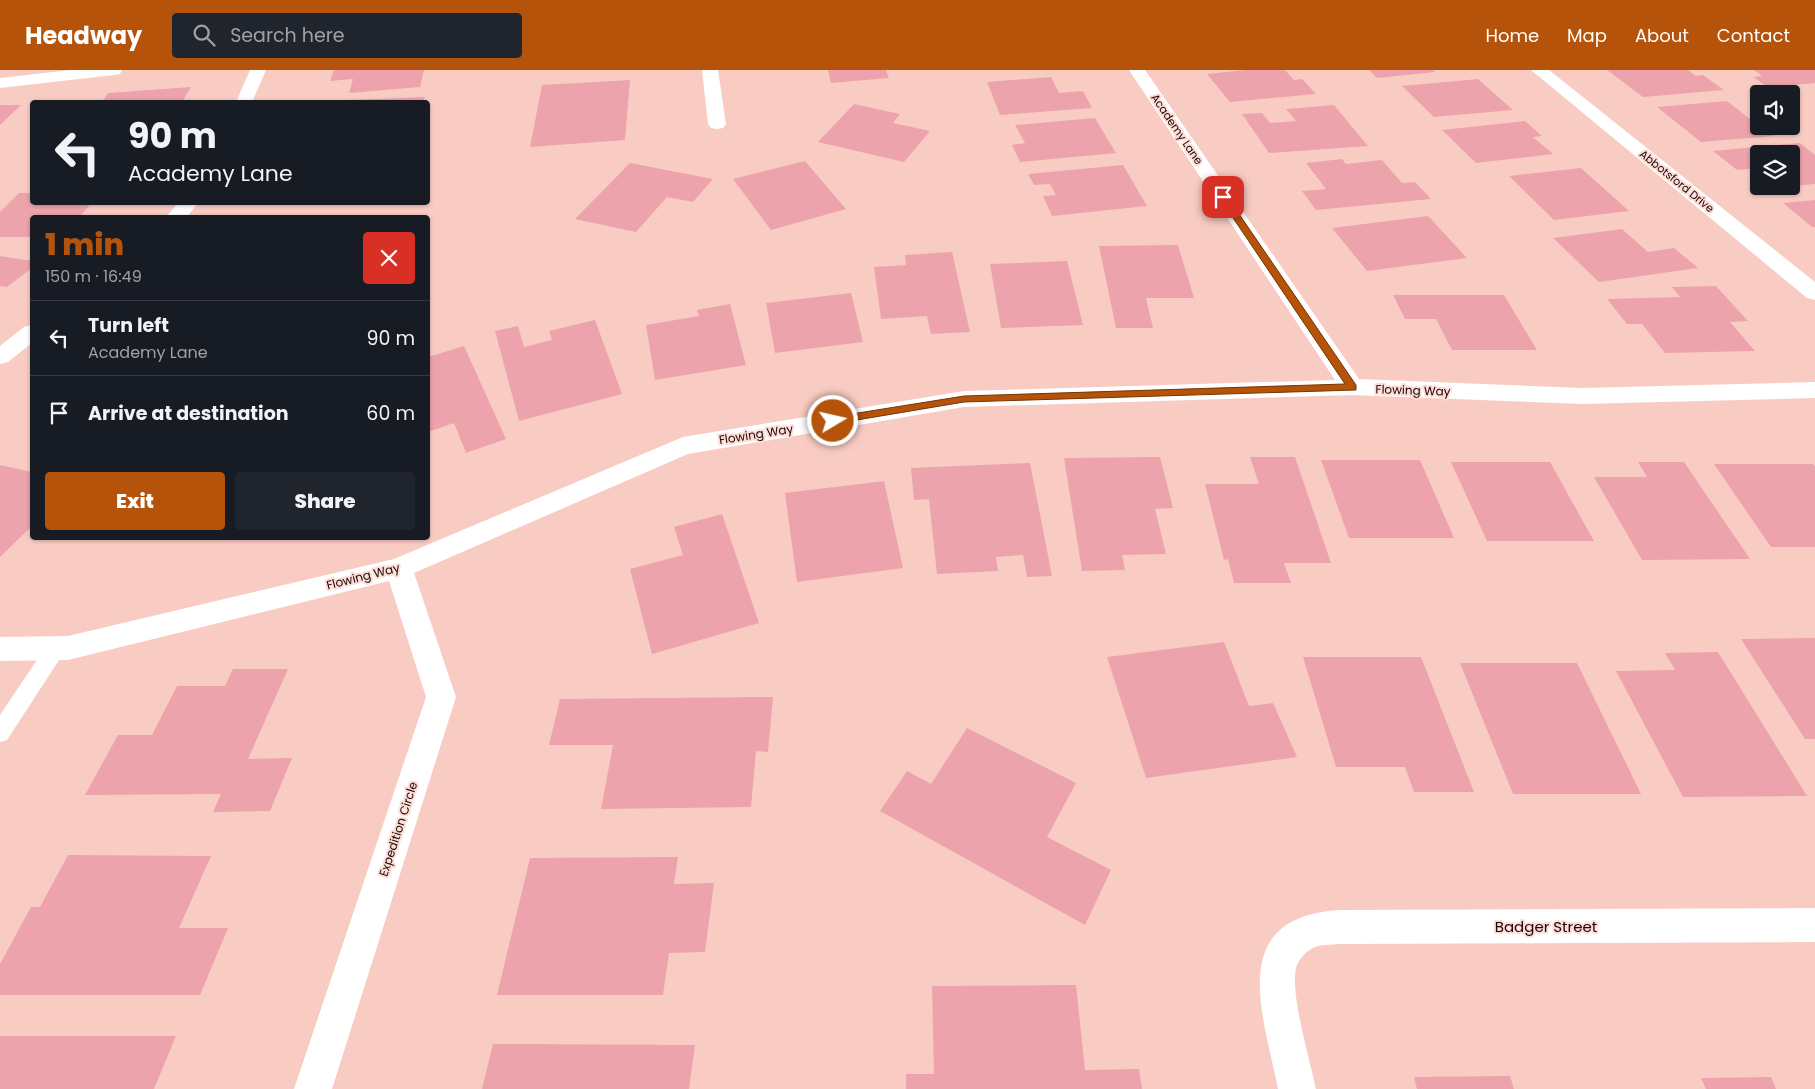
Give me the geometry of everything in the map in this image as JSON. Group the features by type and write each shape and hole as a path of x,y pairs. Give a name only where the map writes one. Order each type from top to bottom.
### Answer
{"street":[{"path":"0,83 114,70"},
{"path":"245,100 258,70"},
{"path":"710,70 717,124"},
{"name":"Academy Lane","path":"1137,70 1352,387"},
{"name":"Abbotsford Drive","path":"1539,70 1815,292"},
{"path":"178,215 187,205"},
{"path":"0,357 30,334"},
{"name":"Flowing Way","path":"0,649 68,648 399,568 682,446 964,399 1352,387 1582,396 1815,390"},
{"name":"Expedition Circle","path":"313,1089 441,697 399,568"},
{"name":"Badger Street","path":"1297,1089 1276,993 1277,970 1285,950 1299,936 1318,929 1340,927 1815,925"}],"lane":[{"path":"0,733 56,648"}],"building":[{"path":"334,70 424,70 420,87 349,93 353,79 330,81"},
{"path":"828,70 886,70 889,78 831,83"},
{"path":"1245,70 1285,70 1294,80 1302,79 1316,94 1230,102 1207,74"},
{"path":"1369,70 1433,70 1435,72 1377,78"},
{"path":"1607,70 1688,70 1696,76 1703,75 1724,90 1643,97"},
{"path":"1754,70 1815,70 1815,83 1765,85 1753,77 1762,76"},
{"path":"1051,77 1059,93 1083,91 1092,108 1000,115 987,82"},
{"path":"1478,79 1513,110 1434,117 1402,86"},
{"path":"630,80 625,140 530,147 542,85"},
{"path":"191,87 183,100 103,100 108,93"},
{"path":"425,97 423,100 350,100"},
{"path":"1727,101 1750,119 1750,135 1774,136 1701,142 1657,107"},
{"path":"854,104 900,114 893,123 930,131 904,162 818,142"},
{"path":"0,105 21,105 0,125"},
{"path":"1334,105 1368,146 1269,153 1242,114 1262,113 1270,123 1296,121 1286,109"},
{"path":"1095,118 1116,153 1020,162 1012,145 1025,143 1015,125"},
{"path":"1525,121 1542,136 1533,137 1553,154 1476,163 1442,130"},
{"path":"1800,143 1815,155 1815,184 1800,185 1800,145 1778,145"},
{"path":"1750,148 1750,169 1737,170 1713,151"},
{"path":"1342,159 1346,164 1382,160 1402,183 1415,182 1431,199 1316,210 1302,191 1326,189 1306,163"},
{"path":"805,161 846,209 771,230 733,179"},
{"path":"630,163 713,179 693,202 667,197 636,232 575,219"},
{"path":"1123,165 1147,206 1052,216 1043,196 1056,195 1050,184 1034,185 1028,174"},
{"path":"1581,168 1629,211 1554,220 1509,176"},
{"path":"19,193 30,193 30,205 90,205 81,215 30,215 30,237 0,237 0,212"},
{"path":"1815,200 1815,227 1812,227 1783,203"},
{"path":"1428,216 1467,258 1367,271 1332,228"},
{"path":"1622,229 1648,252 1674,248 1698,268 1599,282 1553,238"},
{"path":"1178,245 1194,298 1146,298 1153,328 1116,328 1099,246"},
{"path":"952,252 970,332 931,334 927,316 881,319 874,267 906,265 905,255"},
{"path":"0,256 30,261 30,270 7,287 0,286"},
{"path":"1067,261 1083,325 1001,328 990,264"},
{"path":"1716,286 1748,321 1730,322 1755,351 1665,353 1642,324 1627,324 1607,299 1680,297 1672,287"},
{"path":"851,293 863,342 775,353 766,303"},
{"path":"1393,295 1504,295 1537,350 1452,350 1436,319 1405,319"},
{"path":"730,304 746,365 655,380 646,325 699,316 697,310"},
{"path":"595,320 622,394 519,421 495,331 518,326 524,347 552,340 549,331"},
{"path":"464,346 506,439 466,453 454,423 430,431 430,356"},
{"path":"1160,457 1173,508 1155,509 1166,554 1122,555 1125,570 1082,571 1064,458"},
{"path":"1250,457 1295,457 1331,563 1284,563 1291,583 1234,583 1228,559 1224,560 1205,484 1259,484"},
{"path":"1321,460 1420,460 1454,538 1349,538"},
{"path":"1451,462 1550,462 1594,541 1487,541"},
{"path":"1638,462 1684,462 1750,559 1642,560 1594,477 1647,477"},
{"path":"1030,463 1052,576 1027,577 1023,555 996,557 998,571 937,574 929,499 914,500 911,468"},
{"path":"1714,464 1813,464 1815,466 1815,547 1771,547"},
{"path":"0,465 30,472 30,528 0,557"},
{"path":"884,481 903,568 797,582 785,493"},
{"path":"722,514 759,623 652,654 630,569 683,555 674,527"},
{"path":"1815,638 1815,739 1805,739 1741,639"},
{"path":"1224,642 1249,706 1273,703 1297,757 1146,778 1107,657"},
{"path":"1718,652 1807,796 1683,797 1616,671 1675,670 1665,653"},
{"path":"1303,657 1421,657 1474,792 1414,792 1405,767 1336,767"},
{"path":"1460,663 1577,663 1641,794 1513,794"},
{"path":"233,669 288,669 248,759 292,758 270,811 213,812 221,794 85,795 118,735 152,735 177,686 225,686"},
{"path":"773,697 768,752 756,751 751,807 601,809 613,745 549,745 560,699"},
{"path":"967,728 1076,783 1047,837 1111,870 1085,925 880,811 907,771 931,784"},
{"path":"68,855 211,856 179,928 228,928 200,995 0,995 0,964 31,907 40,907"},
{"path":"678,857 674,884 714,883 705,952 669,953 663,995 497,995 530,858"},
{"path":"1076,985 1085,1070 1139,1069 1142,1089 906,1089 906,1074 934,1074 932,986"},
{"path":"0,1036 176,1036 154,1089 0,1089"},
{"path":"493,1044 695,1045 689,1089 482,1089"},
{"path":"1510,1076 1514,1089 1417,1089 1414,1077"},
{"path":"1771,1077 1776,1089 1706,1089 1701,1078"}],"route":[{"path":"833,421 964,399 1352,387 1223,197"}]}
